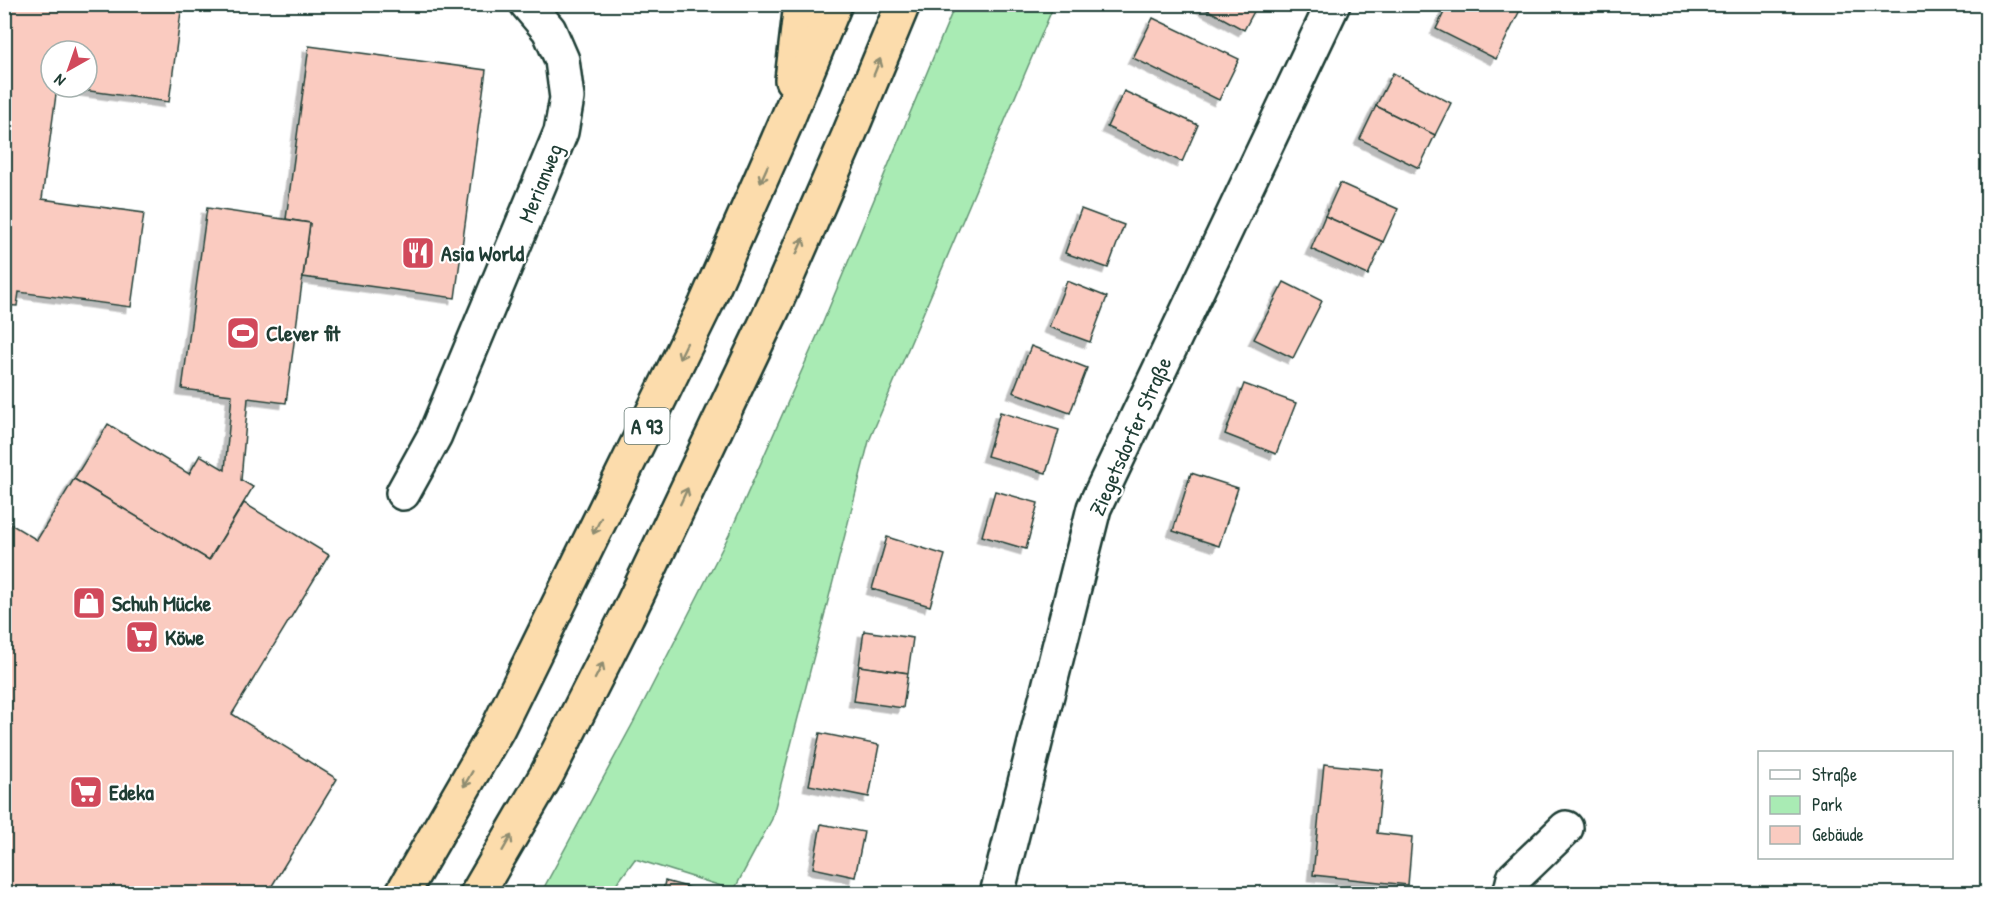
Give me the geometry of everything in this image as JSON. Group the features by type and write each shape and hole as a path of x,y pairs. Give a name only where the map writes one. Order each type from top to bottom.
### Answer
{"highway":[{"path":"787,120 800,12 803,4"},
{"name":"A 93","path":"402,894 508,707 706,304 835,4"},
{"path":"477,894 546,774 627,616 777,300 903,4"}],"street":[{"name":"Merianweg","path":"403,493 435,435 561,132 567,98 562,60 549,30 527,4"},
{"name":"Ziegetsdorfer Straße","path":"997,894 1094,508 1333,4"},
{"path":"1510,894 1514,878 1566,828"}],"green space":[{"path":"955,5 1054,5 869,441 772,819 734,890 635,859 610,893 541,893 633,723 729,535 821,327"}],"building":[{"path":"4,4 182,4 169,102 99,92 99,39 39,39 39,99 55,99 42,199 144,213 131,307 19,292 17,306 4,305"},
{"path":"1197,4 1258,4 1244,30"},
{"path":"1448,4 1523,4 1496,59 1436,29"},
{"path":"1153,18 1239,59 1219,100 1133,58"},
{"path":"309,46 486,70 455,298 303,277 310,223 286,219"},
{"path":"1393,73 1451,103 1435,135 1376,106"},
{"path":"1124,91 1198,125 1182,162 1107,127"},
{"path":"1376,106 1435,135 1419,168 1360,139"},
{"path":"1340,183 1398,209 1383,242 1325,216"},
{"name":"Clever fit","path":"207,208 310,223 286,403 248,398 241,480 253,487 209,560 74,479 108,424 189,474 200,455 225,470 232,395 182,389"},
{"path":"1081,209 1124,225 1108,268 1065,253"},
{"path":"1325,216 1383,242 1368,275 1311,249"},
{"path":"1067,281 1107,297 1090,342 1049,327"},
{"path":"1284,282 1322,301 1293,358 1254,339"},
{"path":"1031,346 1087,368 1070,413 1013,392"},
{"path":"1244,384 1296,403 1276,454 1225,434"},
{"path":"1000,412 1059,430 1046,473 987,456"},
{"path":"1191,473 1238,488 1219,546 1173,531"},
{"name":"Köwe","path":"74,479 209,560 244,503 329,555 232,714 337,779 267,894 4,894 4,520 37,540"},
{"path":"995,491 1038,503 1026,549 982,536"},
{"path":"887,537 945,555 930,606 872,589"},
{"path":"864,631 913,638 908,673 859,666"},
{"path":"859,666 908,673 903,708 854,701"},
{"path":"820,733 879,745 869,797 809,785"},
{"path":"1324,764 1383,770 1377,833 1412,837 1408,885 1313,875"},
{"path":"821,824 864,832 855,877 813,868"},
{"path":"665,881 713,894 662,894"}],"place":[{"name":"Asia World","path":"418,253"},
{"name":"Clever fit","path":"243,333"},
{"name":"Schuh Mücke","path":"89,603"},
{"name":"Köwe","path":"142,637"},
{"name":"Edeka","path":"86,792"}]}
